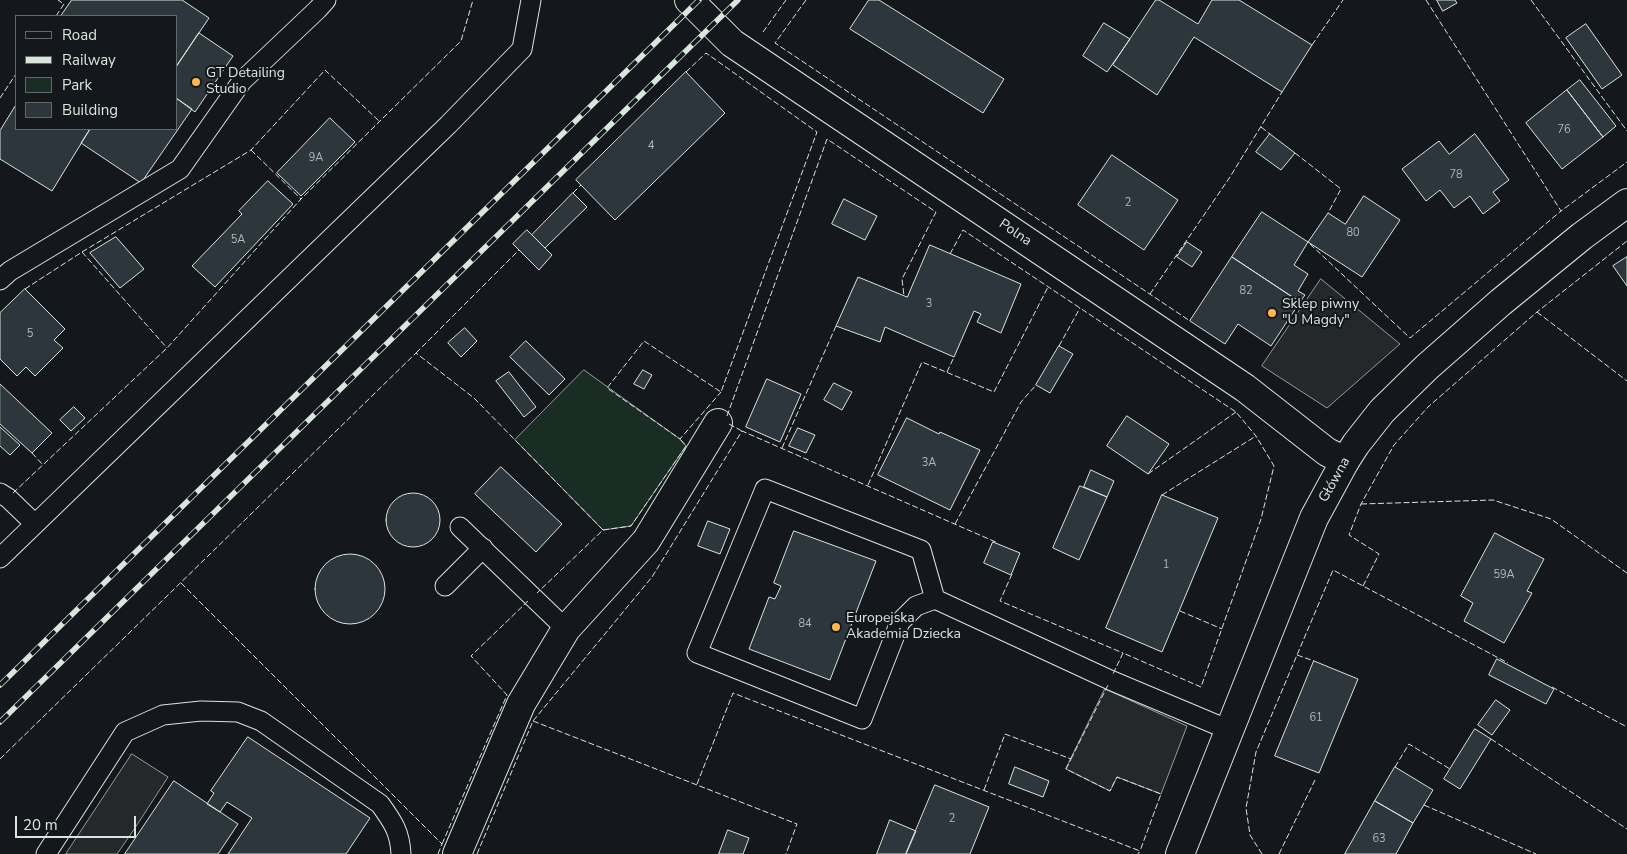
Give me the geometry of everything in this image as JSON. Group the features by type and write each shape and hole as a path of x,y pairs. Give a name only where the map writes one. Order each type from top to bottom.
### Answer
{"street":[{"name":"Polna","path":"689,0 732,43 1238,382 1327,452 1345,461"},
{"name":"Główna","path":"1180,854 1314,518 1356,444 1382,411 1427,366 1501,302 1582,236 1627,203"},
{"path":"457,854 521,704 566,629 646,542 718,423"}],"lane":[{"path":"0,280 10,271 180,169 242,81 326,0"},
{"path":"0,558 448,125 522,49 531,0"},
{"path":"935,599 921,550 765,490 697,653 862,719 900,622 916,606 935,599 1110,680 1229,730"},
{"path":"0,493 8,498 35,524"},
{"path":"460,527 566,629"},
{"path":"445,586 483,548"},
{"path":"46,854 125,732 163,716 201,711 238,712 261,721 380,804 394,823 400,838 401,854"}],"green space":[{"path":"584,370 680,439 686,446 631,526 603,530 515,440"}],"shaded area":[{"path":"1321,279 1400,344 1327,408 1262,366"},
{"path":"1105,689 1187,726 1161,794 1117,777 1110,791 1066,769"},
{"path":"132,754 168,777 135,828 117,854 66,854"}],"building":[{"path":"72,0 182,0 209,18 178,64 178,15 62,15"},
{"path":"869,0 879,0 1004,79 983,113 850,29"},
{"path":"1156,0 1198,24 1212,0 1239,0 1312,45 1282,92 1194,37 1157,95 1113,65"},
{"path":"1437,0 1455,0 1457,3 1443,11"},
{"path":"1104,23 1130,39 1107,72 1083,56"},
{"path":"1586,24 1622,75 1602,89 1566,38"},
{"name":"GT Detailing Studio","path":"199,33 233,56 195,112 178,99 178,64"},
{"path":"686,72 725,113 615,220 576,180"},
{"path":"1580,80 1616,126 1603,137 1567,90"},
{"path":"1567,90 1603,137 1562,169 1526,123"},
{"path":"178,99 192,109 178,129"},
{"path":"15,107 15,130 89,130 52,191 0,159 0,131"},
{"path":"330,118 355,142 301,196 277,173"},
{"path":"89,130 178,130 141,183 81,143"},
{"path":"1270,134 1295,153 1281,170 1256,152"},
{"path":"1475,134 1509,180 1493,192 1500,201 1483,214 1470,196 1454,208 1440,190 1426,201 1402,169 1439,141 1449,154"},
{"path":"1112,155 1178,200 1144,250 1078,205"},
{"path":"268,181 293,204 215,287 192,266 242,214 239,211"},
{"path":"573,193 587,207 545,248 532,235"},
{"path":"1364,196 1400,220 1362,277 1308,242 1328,213 1345,224"},
{"path":"844,199 877,216 865,240 832,224"},
{"path":"1262,212 1308,242 1294,265 1308,274 1298,291 1305,295 1300,302 1232,257"},
{"path":"527,230 552,255 539,270 513,244"},
{"path":"116,237 144,269 120,288 90,253"},
{"path":"1187,242 1202,252 1192,267 1177,257"},
{"path":"930,245 1021,284 1001,333 977,322 981,314 974,311 954,357 885,327 880,342 836,326 858,277 907,297"},
{"path":"1232,257 1300,302 1271,346 1238,324 1225,344 1190,321"},
{"path":"1627,257 1627,286 1613,266"},
{"path":"25,289 65,329 54,340 63,348 35,376 26,367 17,376 0,359 0,313"},
{"path":"465,328 477,341 461,357 448,343"},
{"path":"526,341 565,379 549,395 510,357"},
{"path":"1059,346 1073,354 1050,393 1036,385"},
{"path":"643,370 652,375 644,389 634,384"},
{"path":"509,372 536,407 524,417 496,381"},
{"path":"767,379 801,394 780,442 746,427"},
{"path":"834,383 852,392 842,410 824,400"},
{"path":"0,384 52,433 32,453 0,424"},
{"path":"74,407 85,418 71,431 60,420"},
{"path":"1127,416 1169,444 1148,474 1107,446"},
{"path":"907,418 939,434 940,432 980,450 950,510 878,475"},
{"path":"0,427 20,445 10,455 0,446"},
{"path":"798,428 815,435 806,453 789,446"},
{"path":"501,467 562,524 536,552 475,494"},
{"path":"1091,470 1114,481 1107,497 1084,487"},
{"path":"1080,486 1107,497 1079,560 1053,548"},
{"path":"413,493 423,495 432,501 438,510 440,520 438,530 432,539 423,545 413,547 403,545 394,539 388,530 386,520 388,510 394,501 403,495"},
{"path":"1162,495 1218,518 1162,652 1106,628"},
{"path":"708,521 730,529 720,554 698,546"},
{"path":"794,531 876,561 830,680 749,649 769,597 775,599 781,586 774,583"},
{"path":"1495,533 1544,559 1527,591 1532,593 1504,643 1464,621 1473,603 1461,596"},
{"path":"993,542 1020,553 1011,575 984,563"},
{"path":"350,554 369,560 379,570 385,589 379,608 369,618 350,624 331,618 321,608 315,589 321,570 331,560"},
{"path":"1497,659 1554,689 1546,704 1489,675"},
{"path":"1314,661 1358,679 1319,773 1275,756"},
{"path":"1496,700 1510,710 1492,735 1478,725"},
{"path":"1475,729 1491,739 1460,789 1444,779"},
{"path":"248,737 370,818 346,854 228,854 252,818 227,802 220,812 207,804 214,793 211,791"},
{"path":"1015,767 1049,781 1043,797 1009,784"},
{"path":"1395,767 1433,790 1413,823 1375,801"},
{"path":"174,781 238,824 218,854 125,854"},
{"path":"935,785 989,807 970,854 906,854"},
{"path":"1375,801 1413,823 1396,854 1345,854"},
{"path":"890,820 916,831 906,854 877,854"},
{"path":"728,830 749,838 743,854 719,854"}],"railway":[{"path":"0,685 699,0"},
{"path":"0,722 738,0"}],"fence":[{"path":"57,15 64,4 58,0"},
{"path":"13,493 167,348 301,199 461,41 473,0"},
{"path":"763,32 786,0"},
{"path":"806,0 775,43 1190,321"},
{"path":"1312,45 1343,0"},
{"path":"1426,0 1561,211 1627,162"},
{"path":"1531,0 1627,131"},
{"path":"686,72 706,53 817,132 721,392 644,341 607,388 680,439 721,392"},
{"path":"82,252 251,150 325,70 379,121"},
{"path":"0,98 15,76"},
{"path":"1150,294 1230,177 1282,92"},
{"path":"1261,127 1270,134"},
{"path":"727,416 827,139 936,212 902,279 904,296"},
{"path":"251,150 301,199"},
{"path":"1295,153 1341,189 1328,213"},
{"path":"573,193 581,185"},
{"path":"1310,244 1410,338 1561,211"},
{"path":"950,254 963,230 1236,412 1256,436 1274,466 1261,519 1201,687 1123,653 1112,676"},
{"path":"1363,586 1379,554 1349,535 1361,504 1394,445 1428,407 1537,312 1627,241"},
{"path":"416,353 519,250"},
{"path":"25,289 82,252 167,348"},
{"path":"868,485 922,362 994,392 1048,287"},
{"path":"1059,346 1080,308"},
{"path":"1537,312 1627,381"},
{"path":"782,448 836,326"},
{"path":"0,759 416,353 474,398 603,530 537,593"},
{"path":"947,372 954,357"},
{"path":"955,524 1021,402 1036,385"},
{"path":"1148,474 1236,412"},
{"path":"729,424 742,431"},
{"path":"477,854 533,721 652,577 742,431 998,543"},
{"path":"1162,495 1256,436"},
{"path":"603,530 631,526 686,446 680,439"},
{"path":"32,453 43,465"},
{"path":"1361,504 1493,500 1551,519 1627,573"},
{"path":"1262,854 1250,835 1246,808 1256,752 1333,570 1508,663"},
{"path":"1012,574 1000,601 1123,653"},
{"path":"181,583 442,844 438,854"},
{"path":"442,844 507,695 471,656 528,601"},
{"path":"1180,611 1222,629"},
{"path":"1297,655 1314,661"},
{"path":"1071,759 1108,685"},
{"path":"1552,687 1627,727"},
{"path":"697,784 733,693 1140,851 1138,854"},
{"path":"533,721 797,824 786,854"},
{"path":"984,790 1005,734 1071,759 1066,769 1110,791 1117,777 1161,794 1140,851"},
{"path":"1491,739 1627,829"},
{"path":"1395,767 1409,744 1450,769"},
{"path":"1279,854 1315,780"},
{"path":"1424,805 1536,854"}],"place":[{"name":"GT Detailing Studio","path":"196,82"},
{"name":"Sklep piwny \"U Magdy\"","path":"1272,313"},
{"name":"Europejska Akademia Dziecka","path":"836,627"}]}
